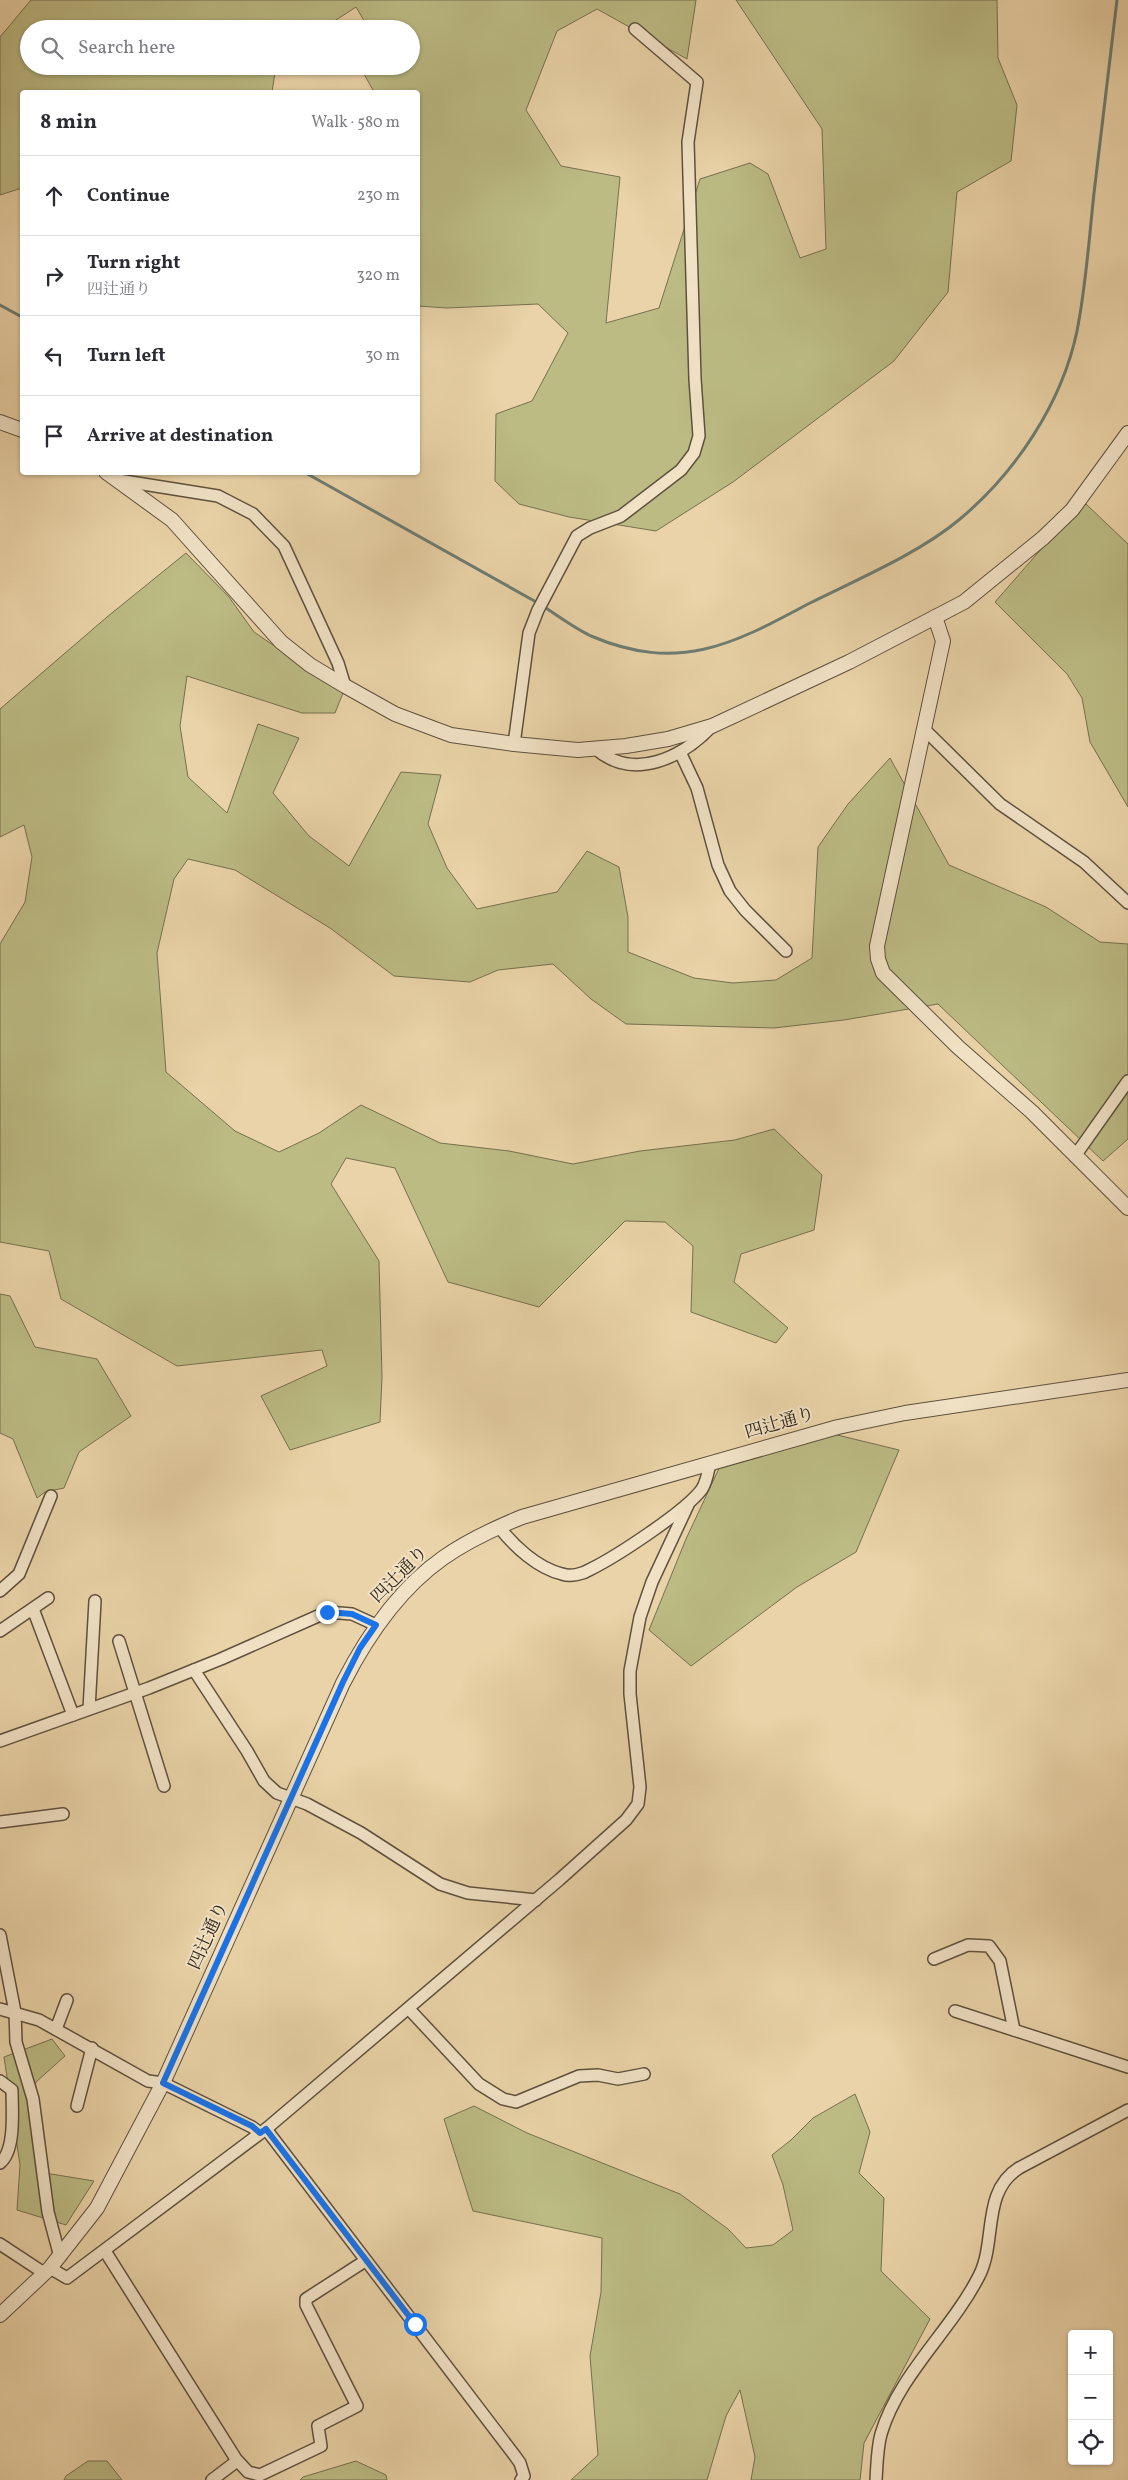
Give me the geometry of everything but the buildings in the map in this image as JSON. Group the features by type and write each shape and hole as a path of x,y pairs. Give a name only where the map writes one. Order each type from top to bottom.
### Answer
{"street":[{"path":"514,744 529,633 538,610 577,536 590,528 621,516 681,470 694,453 699,436 695,379 688,142 697,82 636,30"},
{"path":"0,422 20,429"},
{"path":"110,475 172,520 281,642 310,665 345,686 395,714 452,735 553,749 596,749 668,740 712,726 849,662 964,602 1043,538 1072,510 1127,437"},
{"path":"118,480 218,496 253,514 284,546 338,663 345,686"},
{"path":"934,617 943,641 925,730 892,868 877,946 878,959 883,973 889,979 958,1047 1032,1112 1128,1208"},
{"path":"596,749 608,759 638,763 657,763 696,743 712,726"},
{"path":"925,730 1000,804 1084,862 1128,903"},
{"path":"680,752 697,788 718,865 730,891 745,910 786,951"},
{"path":"1074,1156 1128,1081"},
{"name":"四辻通り","path":"0,2315 51,2266 97,2208 163,2083 360,1648 376,1625 403,1595 443,1558 499,1527 538,1512 838,1427 905,1413 1128,1380"},
{"path":"0,2244 51,2266 68,2278 263,2131 409,2009 626,1820 638,1804 639,1767 632,1723 630,1671 640,1617 652,1582 688,1505 707,1480 710,1463"},
{"path":"0,1591 19,1574 51,1496"},
{"path":"499,1527 515,1546 546,1567 562,1575 578,1575 608,1560 688,1505"},
{"path":"0,1631 48,1598"},
{"path":"89,1709 95,1601"},
{"path":"33,1609 73,1715"},
{"path":"0,1741 194,1670 327,1612 352,1614 376,1625"},
{"path":"119,1641 164,1786"},
{"path":"194,1670 247,1751 264,1781 277,1793 291,1798 361,1833 440,1884 468,1893 536,1900"},
{"path":"0,1822 63,1814"},
{"path":"0,1935 15,2012 16,2042 33,2099 48,2212 51,2266"},
{"path":"934,1959 968,1945 989,1946 1000,1961 1014,2030"},
{"path":"56,2029 66,2000"},
{"path":"0,2009 39,2020 148,2081 163,2083 263,2131 520,2463 524,2476 521,2480"},
{"path":"409,2009 479,2084 503,2099 516,2102 579,2076 598,2075 618,2079 644,2074"},
{"path":"955,2011 1128,2067"},
{"path":"77,2106 92,2048"},
{"path":"0,2080 12,2090 12,2108 10,2149 0,2163"},
{"path":"876,2480 878,2450 888,2416 908,2380 959,2310 980,2275 986,2261 999,2186 1007,2175 1018,2168 1128,2110"},
{"path":"105,2251 237,2461 254,2477 321,2446 318,2426 357,2406 306,2305 306,2298 365,2261"},
{"path":"212,2480 237,2461"}],"shaded area":[{"path":"31,0 696,0 687,59 597,9 557,31 526,110 561,166 620,177 606,323 659,308 700,179 750,163 768,174 800,258 826,249 822,129 736,0 997,0 998,58 1017,105 1011,161 957,192 948,292 894,361 733,482 656,531 569,517 519,504 495,481 496,414 532,401 568,333 538,304 447,308 420,306 420,90 373,90 365,75 420,75 420,20 364,20 356,7 336,20 20,20 20,75 275,75 272,90 20,90 20,189 0,195 0,37"},
{"path":"1086,504 1128,544 1128,807 1090,742 1082,698 1067,674 995,602 1064,523"},
{"path":"186,553 229,597 254,632 343,693 335,713 302,713 187,676 180,726 188,777 227,813 258,724 299,738 273,793 309,836 349,866 401,772 441,775 428,824 447,868 477,909 557,892 587,851 619,867 628,917 628,952 694,978 733,983 776,980 812,958 818,847 848,804 890,758 949,865 1046,907 1100,942 1128,944 1128,1139 1103,1161 938,1004 844,1020 774,1028 626,1024 591,999 553,964 498,970 470,982 394,976 330,928 235,870 188,859 174,879 157,953 166,1072 235,1131 279,1152 319,1133 361,1105 440,1143 509,1151 573,1164 640,1151 735,1140 774,1129 822,1175 814,1230 741,1254 734,1282 788,1328 776,1343 691,1312 693,1246 665,1222 625,1221 539,1307 448,1282 395,1168 346,1158 331,1184 379,1261 382,1377 380,1422 290,1450 261,1396 327,1366 322,1350 177,1366 61,1299 49,1251 0,1242 0,944 25,902 32,857 24,825 0,837 0,709 107,617"},
{"path":"0,1294 10,1296 35,1347 97,1359 131,1416 79,1452 64,1488 45,1492 37,1498 13,1439 0,1433"},
{"path":"825,1432 899,1450 856,1552 797,1587 691,1666 649,1630 686,1539 722,1462"},
{"path":"52,2039 65,2056 36,2082 30,2115 39,2172 94,2181 66,2225 17,2210 20,2165 4,2057"},
{"path":"855,2094 870,2132 859,2173 884,2198 881,2271 930,2319 864,2443 860,2480 751,2480 755,2457 740,2390 726,2416 707,2480 571,2480 598,2455 590,2356 601,2292 602,2238 473,2211 444,2119 474,2106 527,2133 680,2194 728,2229 746,2248 773,2245 793,2230 783,2185 772,2155 791,2140 813,2118"},
{"path":"88,2461 107,2461 122,2480 64,2480 66,2476"},
{"path":"356,2461 386,2475 387,2480 300,2480 303,2477"}],"waterway":[{"path":"543,606 585,633 622,647 651,652 678,653 704,649 754,632 907,555 960,519 1000,480 1018,458 1048,410 1070,358 1077,331 1085,280 1117,0"},
{"path":"0,305 20,316"},
{"path":"309,475 538,603"}],"route":[{"path":"327,1612 352,1614 376,1625 360,1648 343,1682 163,2083 252,2126 260,2133 266,2129 347,2238 415,2324"}]}
